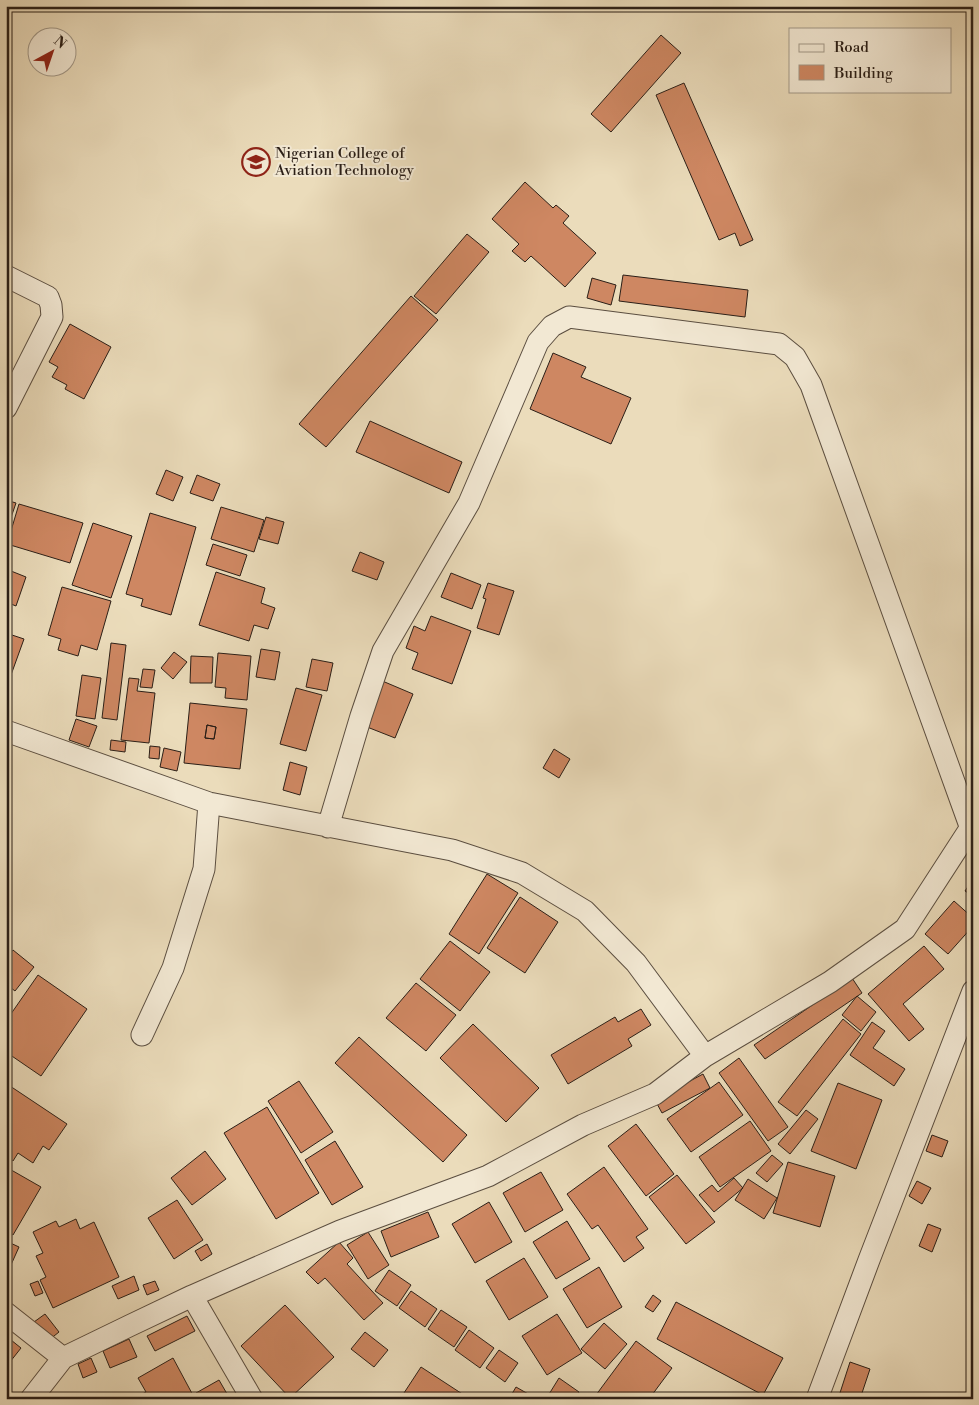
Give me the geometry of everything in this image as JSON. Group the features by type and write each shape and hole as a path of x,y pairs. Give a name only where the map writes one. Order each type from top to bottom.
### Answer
{"street":[{"path":"6,276 48,296 52,317 6,408"},
{"path":"31,1399 63,1358 192,1296 340,1231 488,1176 583,1125 655,1094 705,1056 830,982 905,929 972,825 811,385 795,357 779,344 569,317 552,326 538,342 469,503 383,651 361,716 328,827"},
{"path":"6,731 209,803 452,850 522,873 585,911 636,963 705,1056"},
{"path":"142,1035 173,968 204,869 209,803"},
{"path":"817,1399 973,991"},
{"path":"192,1296 252,1399"},
{"path":"6,1313 63,1358"}],"building":[{"path":"661,35 681,53 611,132 591,114"},
{"path":"684,83 753,240 740,246 735,233 719,240 656,95"},
{"path":"525,182 553,208 556,205 569,216 563,223 596,253 565,287 531,256 525,262 512,251 519,244 492,219"},
{"path":"467,234 489,252 436,314 414,296"},
{"path":"623,275 748,290 745,317 619,301"},
{"path":"592,278 616,285 611,305 587,298"},
{"path":"411,296 438,320 326,447 299,424"},
{"path":"70,324 111,347 84,399 65,389 67,385 52,377 58,367 49,362"},
{"path":"553,353 586,367 581,377 631,398 611,444 530,409"},
{"path":"370,421 462,462 449,493 356,452"},
{"path":"166,470 183,477 173,501 156,494"},
{"path":"197,475 220,484 213,501 190,493"},
{"path":"6,500 16,503 6,532"},
{"path":"19,504 83,523 70,563 7,544"},
{"path":"221,507 264,520 254,552 211,539"},
{"path":"150,513 196,527 171,615 141,606 143,599 126,594"},
{"path":"266,517 284,522 278,544 259,539"},
{"path":"93,523 132,536 111,598 72,585"},
{"path":"213,544 247,555 240,576 206,565"},
{"path":"360,552 384,562 377,580 352,571"},
{"path":"6,569 26,577 16,606 6,602"},
{"path":"216,572 265,588 261,603 275,608 268,629 254,625 249,641 199,625"},
{"path":"451,573 481,585 472,609 441,597"},
{"path":"488,583 514,591 499,635 477,628 486,599 483,598"},
{"path":"62,587 111,601 97,650 81,645 78,656 58,650 61,639 48,635"},
{"path":"431,616 471,631 452,684 412,669 418,653 406,648 414,626 425,631"},
{"path":"6,633 24,639 7,686 6,686"},
{"path":"111,643 126,645 117,720 102,718"},
{"path":"261,649 280,652 275,680 256,677"},
{"path":"174,652 187,662 173,679 161,668"},
{"path":"218,653 251,656 247,700 225,698 226,688 215,687"},
{"path":"191,656 213,657 212,683 190,683"},
{"path":"312,659 333,663 327,691 306,687"},
{"path":"143,669 155,670 152,688 140,687"},
{"path":"82,675 101,678 95,719 76,716"},
{"path":"129,678 139,679 137,691 155,693 149,743 121,740"},
{"path":"380,680 413,694 395,738 362,725"},
{"path":"296,688 322,695 306,751 280,744"},
{"path":"190,703 247,709 240,769 184,763","holes":["207,725 216,727 214,739 205,738"]},
{"path":"76,719 97,726 89,747 69,740"},
{"path":"207,725 216,727 214,739 205,738"},
{"path":"111,740 126,742 125,752 110,750"},
{"path":"150,746 160,747 159,759 149,758"},
{"path":"164,748 181,752 177,771 160,767"},
{"path":"554,749 570,759 559,778 543,768"},
{"path":"290,762 307,767 300,795 283,790"},
{"path":"487,874 518,893 479,954 449,934"},
{"path":"973,879 973,896 965,891"},
{"path":"520,897 558,922 525,973 487,948"},
{"path":"954,901 973,918 973,926 948,954 925,934"},
{"path":"450,941 490,972 460,1011 420,979"},
{"path":"924,946 944,969 903,1004 924,1029 909,1041 868,994"},
{"path":"13,950 34,967 15,991 6,984 6,959"},
{"path":"38,975 87,1009 41,1076 6,1052 6,1021"},
{"path":"852,978 862,993 765,1059 754,1045"},
{"path":"416,983 456,1015 426,1051 386,1018"},
{"path":"857,996 876,1012 861,1031 842,1015"},
{"path":"641,1009 651,1025 628,1039 632,1046 568,1084 551,1055 615,1017 618,1022"},
{"path":"843,1019 861,1034 797,1116 778,1102"},
{"path":"872,1022 885,1031 873,1048 905,1069 894,1086 850,1055"},
{"path":"473,1024 539,1088 506,1122 440,1058"},
{"path":"359,1037 467,1135 443,1162 335,1063"},
{"path":"739,1058 788,1127 768,1141 719,1073"},
{"path":"703,1074 710,1088 662,1113 655,1100"},
{"path":"299,1081 333,1132 301,1153 268,1101"},
{"path":"719,1082 743,1115 691,1152 667,1119"},
{"path":"838,1083 882,1100 856,1169 811,1151"},
{"path":"7,1084 67,1124 49,1150 43,1146 33,1163 18,1153 13,1161 6,1156"},
{"path":"267,1107 319,1193 276,1219 224,1133"},
{"path":"806,1110 818,1119 790,1154 778,1144"},
{"path":"750,1121 771,1151 720,1187 699,1157"},
{"path":"636,1124 674,1174 646,1196 608,1146"},
{"path":"932,1135 948,1141 942,1157 926,1151"},
{"path":"335,1141 363,1187 332,1205 305,1160"},
{"path":"205,1151 226,1179 192,1205 171,1178"},
{"path":"772,1155 783,1164 767,1182 756,1173"},
{"path":"788,1162 835,1176 820,1227 773,1213"},
{"path":"6,1167 41,1187 13,1235 6,1231"},
{"path":"604,1167 648,1229 636,1237 644,1248 624,1262 598,1225 592,1229 567,1194"},
{"path":"541,1172 563,1210 525,1232 503,1193"},
{"path":"677,1175 715,1222 686,1244 649,1197"},
{"path":"734,1178 743,1188 714,1212 699,1195 712,1185 718,1192"},
{"path":"748,1179 777,1198 764,1219 735,1200"},
{"path":"917,1181 931,1188 922,1204 909,1196"},
{"path":"177,1200 203,1240 174,1259 148,1218"},
{"path":"489,1202 512,1242 475,1263 452,1224"},
{"path":"428,1212 439,1237 391,1257 381,1231"},
{"path":"76,1219 80,1229 94,1222 119,1277 53,1308 40,1280 46,1277 36,1256 43,1253 33,1232 56,1221 59,1227"},
{"path":"567,1221 590,1259 556,1279 533,1242"},
{"path":"928,1224 941,1229 932,1252 919,1246"},
{"path":"368,1232 389,1265 368,1279 347,1245"},
{"path":"6,1241 19,1247 6,1276"},
{"path":"339,1242 353,1258 347,1264 383,1303 364,1320 325,1278 318,1284 306,1272"},
{"path":"207,1244 212,1254 201,1261 195,1251"},
{"path":"524,1258 548,1297 509,1320 486,1281"},
{"path":"599,1267 622,1307 587,1328 563,1289"},
{"path":"389,1270 411,1285 397,1306 375,1291"},
{"path":"134,1276 139,1290 118,1299 112,1286"},
{"path":"38,1281 43,1293 35,1296 30,1284"},
{"path":"155,1281 159,1290 147,1295 143,1285"},
{"path":"411,1291 437,1309 425,1327 399,1308"},
{"path":"653,1295 661,1301 653,1312 645,1307"},
{"path":"676,1302 783,1358 763,1395 657,1339"},
{"path":"285,1305 334,1357 290,1398 241,1346"},
{"path":"441,1310 467,1327 454,1347 428,1329"},
{"path":"45,1314 59,1332 49,1340 34,1322"},
{"path":"557,1314 582,1353 547,1375 522,1336"},
{"path":"187,1316 195,1331 155,1351 147,1336"},
{"path":"604,1323 627,1344 605,1369 581,1349"},
{"path":"469,1330 494,1348 480,1368 455,1350"},
{"path":"365,1332 388,1350 374,1367 351,1349"},
{"path":"6,1336 21,1348 6,1367"},
{"path":"129,1339 137,1357 110,1368 103,1351"},
{"path":"636,1341 672,1368 649,1399 593,1399"},
{"path":"499,1350 518,1363 505,1382 486,1368"},
{"path":"91,1358 97,1372 83,1378 78,1364"},
{"path":"173,1358 195,1399 133,1399 146,1392 138,1378"},
{"path":"850,1362 870,1369 861,1396 854,1394 853,1399 838,1399"},
{"path":"421,1367 470,1399 406,1399 402,1396"},
{"path":"559,1378 579,1392 575,1399 546,1399"},
{"path":"219,1380 230,1399 200,1399 196,1393"},
{"path":"516,1387 537,1399 509,1399"}],"place":[{"name":"Nigerian College of Aviation Technology","path":"256,162"}]}
